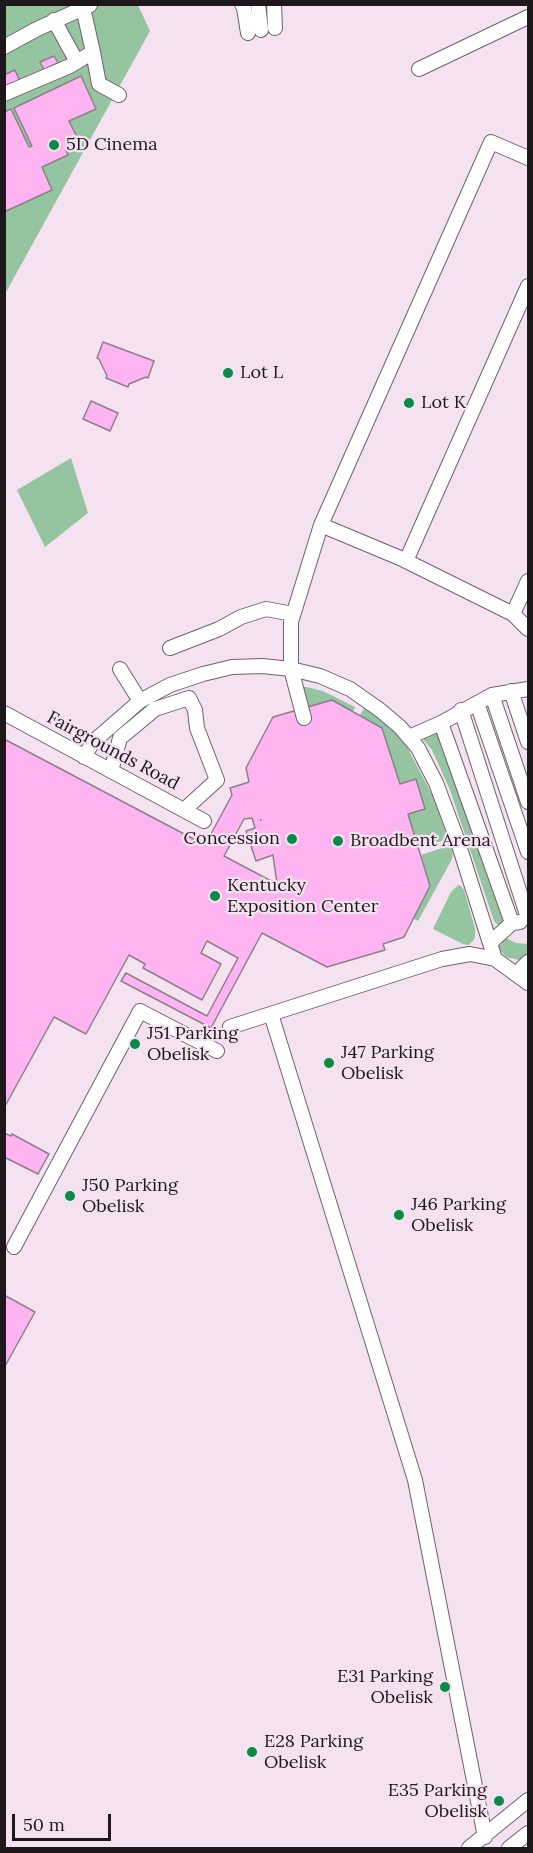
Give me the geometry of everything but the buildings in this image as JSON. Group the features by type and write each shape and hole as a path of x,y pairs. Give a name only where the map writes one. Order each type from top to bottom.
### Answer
{"street":[{"path":"242,4 254,32 258,4"},
{"path":"274,4 275,27"},
{"path":"4,47 54,20 88,6 99,84 118,94"},
{"path":"419,69 528,17"},
{"path":"54,20 76,62"},
{"path":"4,94 93,52"},
{"path":"304,718 291,669 291,622 321,525 491,142 528,158"},
{"path":"406,561 528,286"},
{"path":"321,525 406,561 513,614 528,629"},
{"path":"513,614 528,581"},
{"path":"170,648 219,629 241,617 266,609 293,614"},
{"path":"84,757 93,742 140,701 170,685 232,667 262,666 291,669 320,676 350,688 380,710 418,748 436,783 457,839 495,959"},
{"path":"120,669 140,701"},
{"path":"409,737 441,723 492,695 528,688"},
{"path":"511,691 528,742"},
{"path":"492,695 528,802"},
{"path":"111,771 120,738 155,710 189,698 195,710 197,728 217,780 184,810"},
{"path":"477,703 528,852"},
{"path":"461,710 528,919 512,923 490,943"},
{"name":"Fairgrounds Road","path":"4,713 204,821"},
{"path":"441,723 512,923"},
{"path":"230,1027 442,959 470,954 495,959 528,983"},
{"path":"517,973 528,962"},
{"path":"14,1247 140,1011 217,1051"},
{"path":"271,1014 415,1480 484,1837"},
{"path":"469,1848 528,1800"},
{"path":"509,1848 528,1833"}],"green space":[{"path":"5,5 138,5 150,31 5,294"},
{"path":"71,458 88,513 45,547 17,490"},
{"path":"298,685 323,691 355,707 353,712 332,700 305,708"},
{"path":"365,707 391,728 407,747 436,802 448,839 419,848 408,814 425,809 416,780 400,784 382,728 360,715"},
{"path":"438,733 504,923 498,925 494,921 450,790 432,750 421,737"},
{"path":"451,845 453,855 451,861 418,921 413,918 430,886 421,855"},
{"path":"458,885 464,890 475,928 475,938 469,945 433,929 451,892"},
{"path":"504,937 516,943 528,944 528,955 519,960 506,957 498,945 501,945"}],"place":[{"name":"5D Cinema","path":"54,145"},
{"name":"Lot L","path":"228,373"},
{"name":"Lot K","path":"409,403"},
{"name":"Concession","path":"292,839"},
{"name":"Broadbent Arena","path":"338,841"},
{"name":"Kentucky Exposition Center","path":"215,896"},
{"name":"J51 Parking Obelisk","path":"135,1044"},
{"name":"J47 Parking Obelisk","path":"329,1063"},
{"name":"J50 Parking Obelisk","path":"70,1196"},
{"name":"J46 Parking Obelisk","path":"399,1215"},
{"name":"E31 Parking Obelisk","path":"445,1687"},
{"name":"E28 Parking Obelisk","path":"252,1752"},
{"name":"E35 Parking Obelisk","path":"499,1801"}]}
